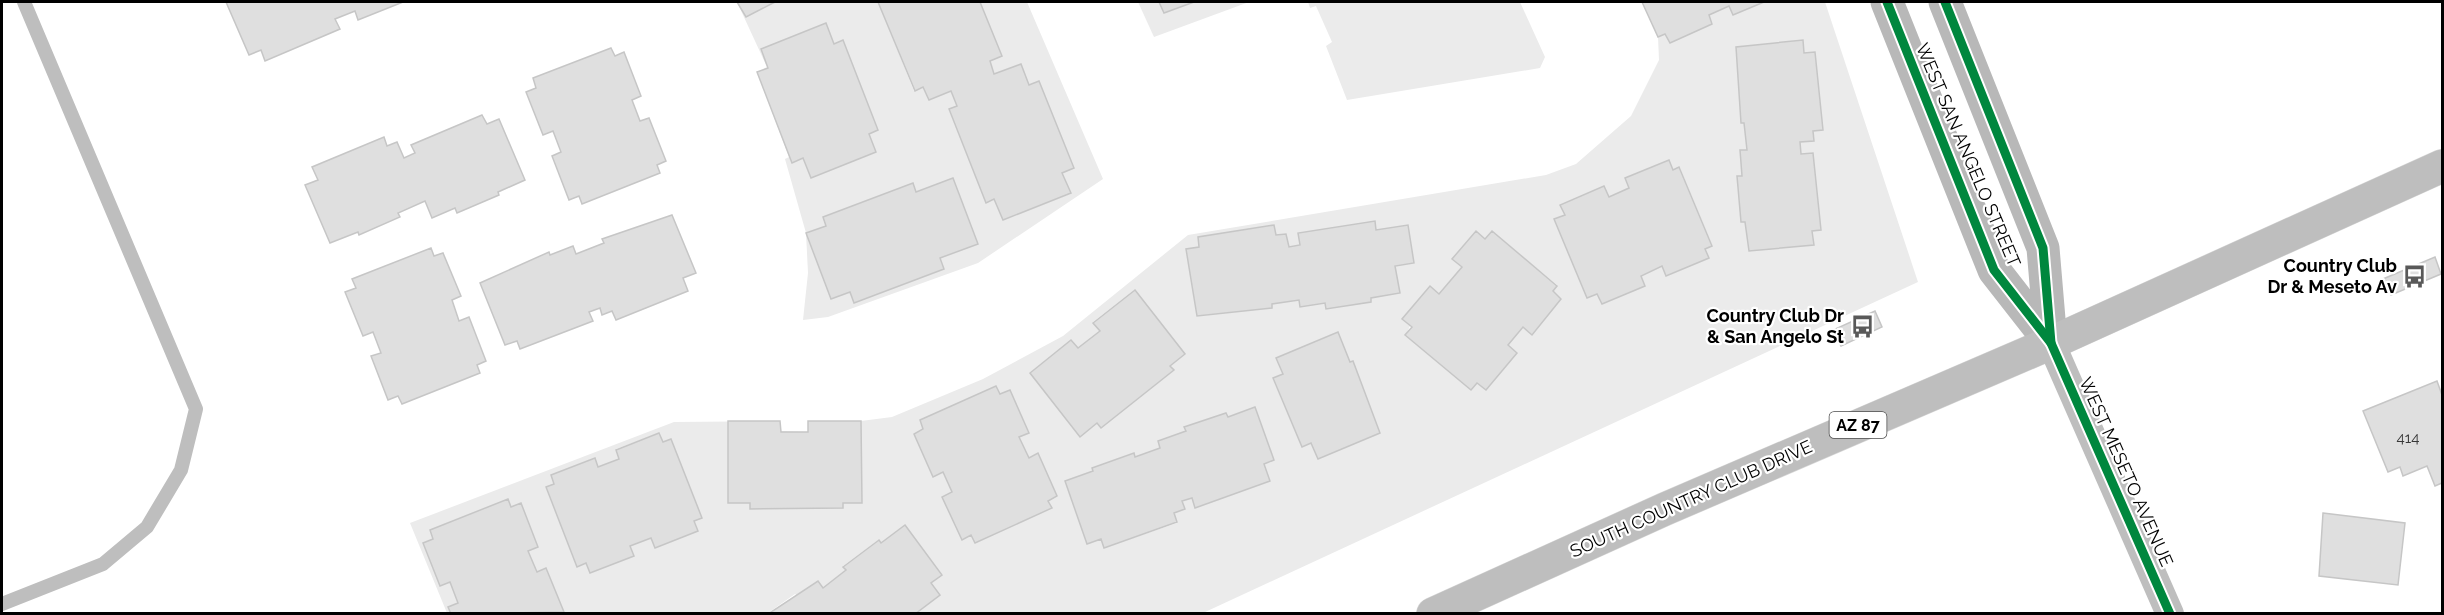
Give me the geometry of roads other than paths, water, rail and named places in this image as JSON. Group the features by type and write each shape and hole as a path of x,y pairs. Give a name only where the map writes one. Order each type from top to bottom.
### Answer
{"main road":[{"name":"SOUTH COUNTRY CLUB DRIVE","path":"1433,614 1665,509 2051,343 2442,166"}],"street":[{"name":"WEST SAN ANGELO STREET","path":"1887,2 1994,270 2051,343"},
{"name":"WEST SAN ANGELO STREET","path":"1946,2 2043,248 2051,343"},
{"name":"WEST MESETO AVENUE","path":"2051,343 2170,614"}],"lane":[{"path":"2,604 103,564 147,526 181,470 196,409 24,2"}],"place":[{"name":"Country Club Dr & Meseto Av","path":"2415,276"},
{"name":"Country Club Dr & San Angelo St","path":"1862,326"}]}
